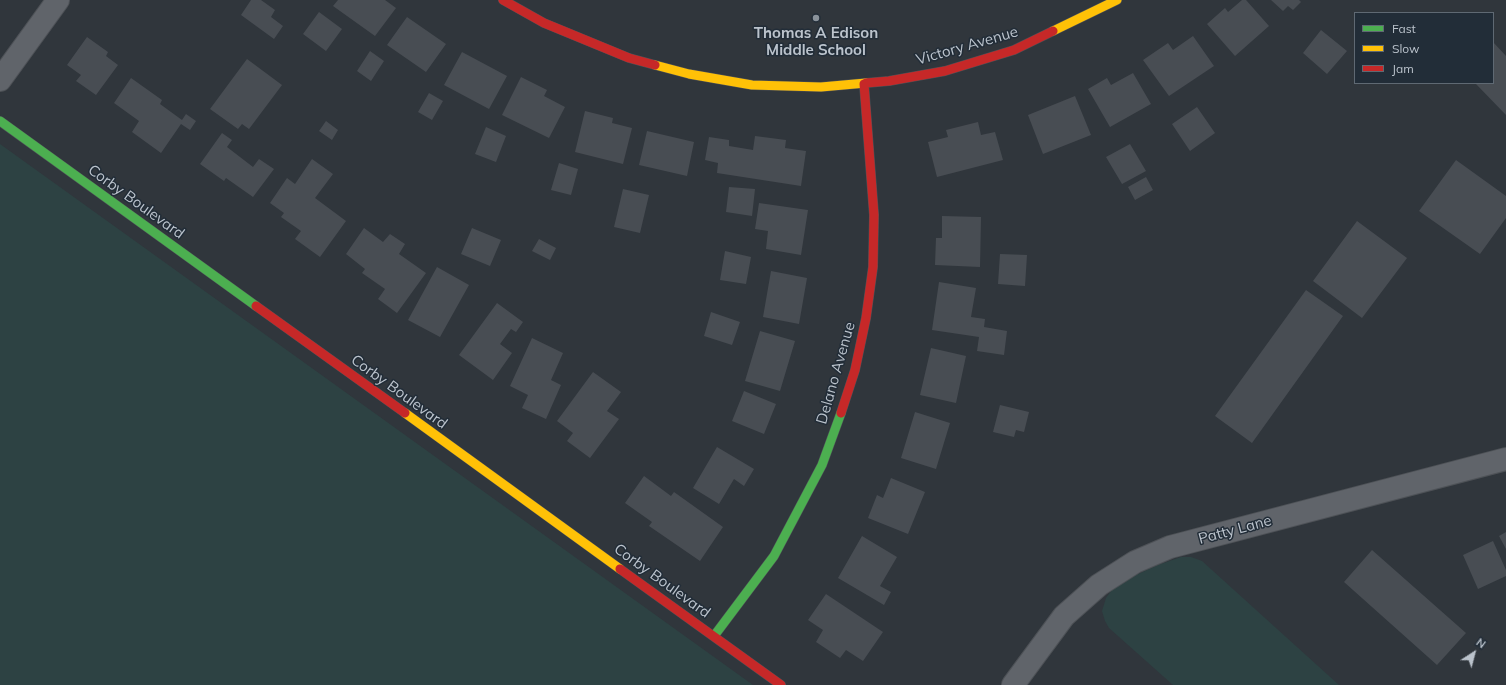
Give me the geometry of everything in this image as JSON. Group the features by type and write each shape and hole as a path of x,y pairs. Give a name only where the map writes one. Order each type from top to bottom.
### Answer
{"street":[{"path":"0,80 58,0"},
{"name":"Victory Avenue","path":"503,0 544,23 629,58 689,74 752,85 821,87 890,81 945,71 1014,50 1084,18 1117,0"},
{"name":"Delano Avenue","path":"714,636 774,556 802,506 822,465 855,370 866,318 873,267 874,214 864,84"},
{"name":"Corby Boulevard","path":"0,121 781,685"},
{"name":"Patty Lane","path":"1013,685 1064,616 1099,585 1135,562 1170,547 1506,460"}],"green space":[{"path":"0,144 753,685 0,685"},
{"path":"1181,557 1191,557 1202,561 1339,685 1173,685 1109,628 1102,611 1106,598 1112,590 1136,575"}],"building":[{"path":"251,0 261,0 275,10 271,17 283,26 274,39 241,15"},
{"path":"338,0 385,0 396,8 375,36 333,6"},
{"path":"1242,0 1246,0 1269,26 1235,56 1207,24 1225,8 1228,12"},
{"path":"1271,0 1299,0 1301,2 1293,10 1288,6 1283,11"},
{"path":"319,12 342,29 326,51 303,34"},
{"path":"407,17 446,44 426,72 387,45"},
{"path":"1321,30 1347,51 1327,74 1303,53"},
{"path":"1193,36 1214,66 1169,96 1143,60 1168,43 1173,50"},
{"path":"87,37 108,52 106,56 118,65 96,95 76,81 81,75 67,65"},
{"path":"1494,43 1506,56 1506,115 1476,84 1494,84"},
{"path":"370,51 384,61 371,81 357,71"},
{"path":"462,52 507,76 489,109 444,85"},
{"path":"247,59 282,85 249,129 242,124 238,129 210,109"},
{"path":"1133,73 1151,104 1110,127 1088,89 1107,78 1111,85"},
{"path":"521,77 547,90 544,96 565,107 549,138 502,115"},
{"path":"131,78 162,100 160,104 182,120 186,114 196,121 190,130 181,124 161,153 132,132 139,121 114,103"},
{"path":"429,93 443,101 432,120 418,112"},
{"path":"1075,96 1091,135 1043,154 1028,115"},
{"path":"1197,107 1215,133 1190,151 1172,124"},
{"path":"585,111 613,118 612,123 632,128 623,164 575,152"},
{"path":"326,121 338,130 332,140 319,131"},
{"path":"978,122 981,135 995,132 1003,160 937,177 928,142 948,137 946,130"},
{"path":"486,127 506,136 496,162 475,154"},
{"path":"647,131 694,142 687,176 639,165"},
{"path":"222,133 232,140 227,147 253,167 259,159 274,169 253,197 226,178 224,181 200,164"},
{"path":"755,136 786,140 785,148 806,151 801,186 717,173 718,163 705,160 709,137 729,140 729,146 753,150"},
{"path":"1130,144 1146,171 1122,184 1106,157"},
{"path":"312,159 333,174 315,198 346,221 320,257 295,239 301,231 281,217 284,213 270,203 287,178 295,184"},
{"path":"1456,160 1506,196 1506,218 1480,254 1419,211"},
{"path":"559,163 578,169 571,195 551,190"},
{"path":"1146,177 1153,190 1135,200 1128,187"},
{"path":"729,187 755,189 752,216 726,212"},
{"path":"623,189 649,195 640,233 614,227"},
{"path":"759,203 808,210 801,255 766,249 768,231 755,229"},
{"path":"942,216 981,217 980,267 935,265 936,238 942,238"},
{"path":"1357,221 1407,258 1362,318 1313,281"},
{"path":"364,228 383,242 390,234 405,244 399,254 426,273 397,313 378,299 385,289 362,273 365,269 346,254"},
{"path":"472,228 501,240 490,266 461,254"},
{"path":"539,239 556,248 550,260 532,251"},
{"path":"725,251 751,257 746,284 720,280"},
{"path":"1000,254 1027,255 1025,286 998,284"},
{"path":"437,267 469,285 440,337 408,320"},
{"path":"771,271 807,278 799,324 763,317"},
{"path":"939,282 976,288 971,317 985,319 984,327 1007,331 1004,355 977,351 979,337 932,330"},
{"path":"1306,290 1343,316 1252,443 1215,416"},
{"path":"497,303 523,322 516,332 511,329 500,344 512,353 493,380 459,355"},
{"path":"711,312 740,322 732,345 704,336"},
{"path":"760,331 795,341 780,391 745,381"},
{"path":"532,338 563,353 551,380 561,385 546,419 522,408 528,395 510,386"},
{"path":"931,348 966,356 956,403 920,395"},
{"path":"593,372 621,392 607,411 619,419 590,458 567,441 573,433 557,421"},
{"path":"744,391 776,404 764,434 732,421"},
{"path":"1000,405 1029,412 1024,432 1016,430 1014,437 993,432"},
{"path":"915,412 950,423 936,469 901,458"},
{"path":"717,447 754,469 744,486 734,479 719,504 693,488"},
{"path":"644,476 671,496 674,492 723,527 700,561 649,526 652,522 625,503"},
{"path":"891,478 925,492 908,534 868,518 877,495 883,498"},
{"path":"1506,532 1506,549 1499,536"},
{"path":"862,536 897,557 880,586 891,592 884,605 838,578"},
{"path":"1493,541 1506,570 1506,576 1478,589 1463,555"},
{"path":"1372,550 1466,633 1437,665 1344,582"},
{"path":"826,594 883,632 863,661 846,650 840,658 816,642 823,630 808,620"}],"traffic: fast":[{"path":"0,121 256,306"},
{"path":"714,636 774,556 822,465 841,413"}],"traffic: slow":[{"path":"1053,31 1117,0"},
{"path":"655,65 689,74 752,85 821,87 866,83"},
{"path":"405,413 620,569"}],"traffic: jam":[{"path":"503,0 544,23 629,58 655,65"},
{"path":"866,83 889,81 945,71 1014,50 1053,31"},
{"path":"841,413 855,370 866,318 873,267 874,215 864,84"},
{"path":"256,306 405,413"},
{"path":"620,569 781,685"}],"place":[{"name":"Thomas A Edison Middle School","path":"816,18"}]}
